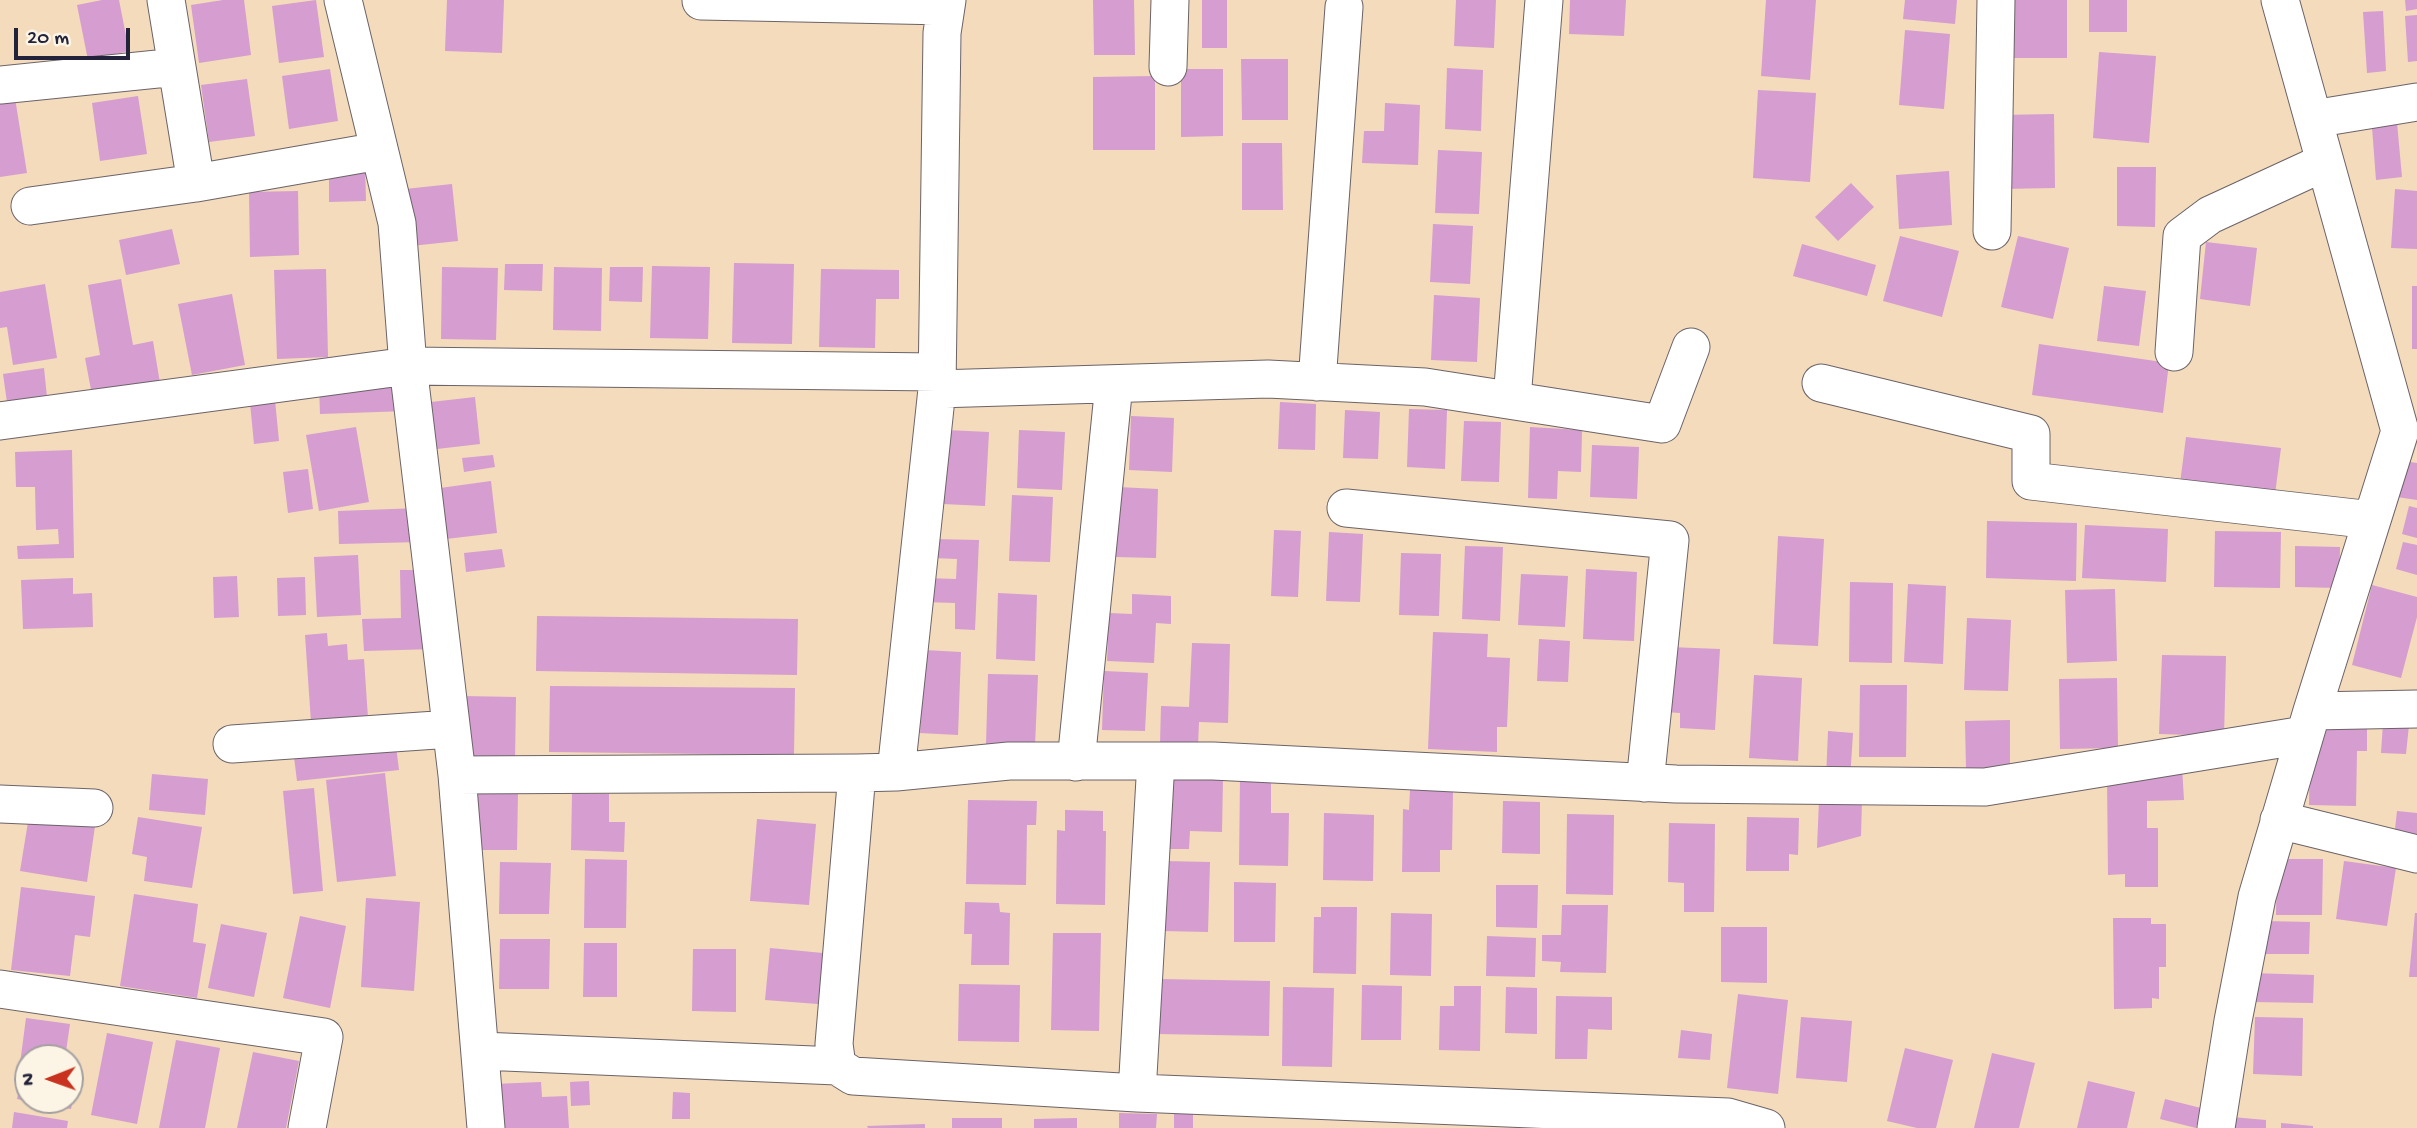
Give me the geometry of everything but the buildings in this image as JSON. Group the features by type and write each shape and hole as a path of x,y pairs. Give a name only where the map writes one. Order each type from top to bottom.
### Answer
{"street":[{"path":"166,0 196,183"},
{"path":"343,0 397,223 408,366 457,775 486,1128"},
{"path":"1168,67 1170,0"},
{"path":"1512,400 1544,0"},
{"path":"1992,231 1996,0"},
{"path":"2216,1128 2232,1021 2257,897 2372,520 2409,431 2325,162 2280,0"},
{"path":"701,1 946,3 942,47 937,380 896,772"},
{"path":"1317,382 1344,7"},
{"path":"0,85 177,67"},
{"path":"2313,120 2417,102"},
{"path":"30,206 196,183 379,150"},
{"path":"2174,352 2182,236 2210,215 2325,162"},
{"path":"0,421 408,366 1114,384 1268,379 1425,387 1662,424 1691,347"},
{"path":"1821,383 2031,434 2031,481 2372,520"},
{"path":"1076,762 1114,384"},
{"path":"1346,508 1670,540 1645,783"},
{"path":"457,775 857,774 1009,761 1213,761 1645,783 1985,787 2308,723 2417,709"},
{"path":"232,744 452,729"},
{"path":"1137,1093 1156,761"},
{"path":"837,1066 834,1044 857,774"},
{"path":"0,804 94,808"},
{"path":"2279,820 2417,854"},
{"path":"0,989 324,1037 307,1128"},
{"path":"481,1051 837,1066 853,1076 1137,1093 1728,1116 1766,1128"}]}
